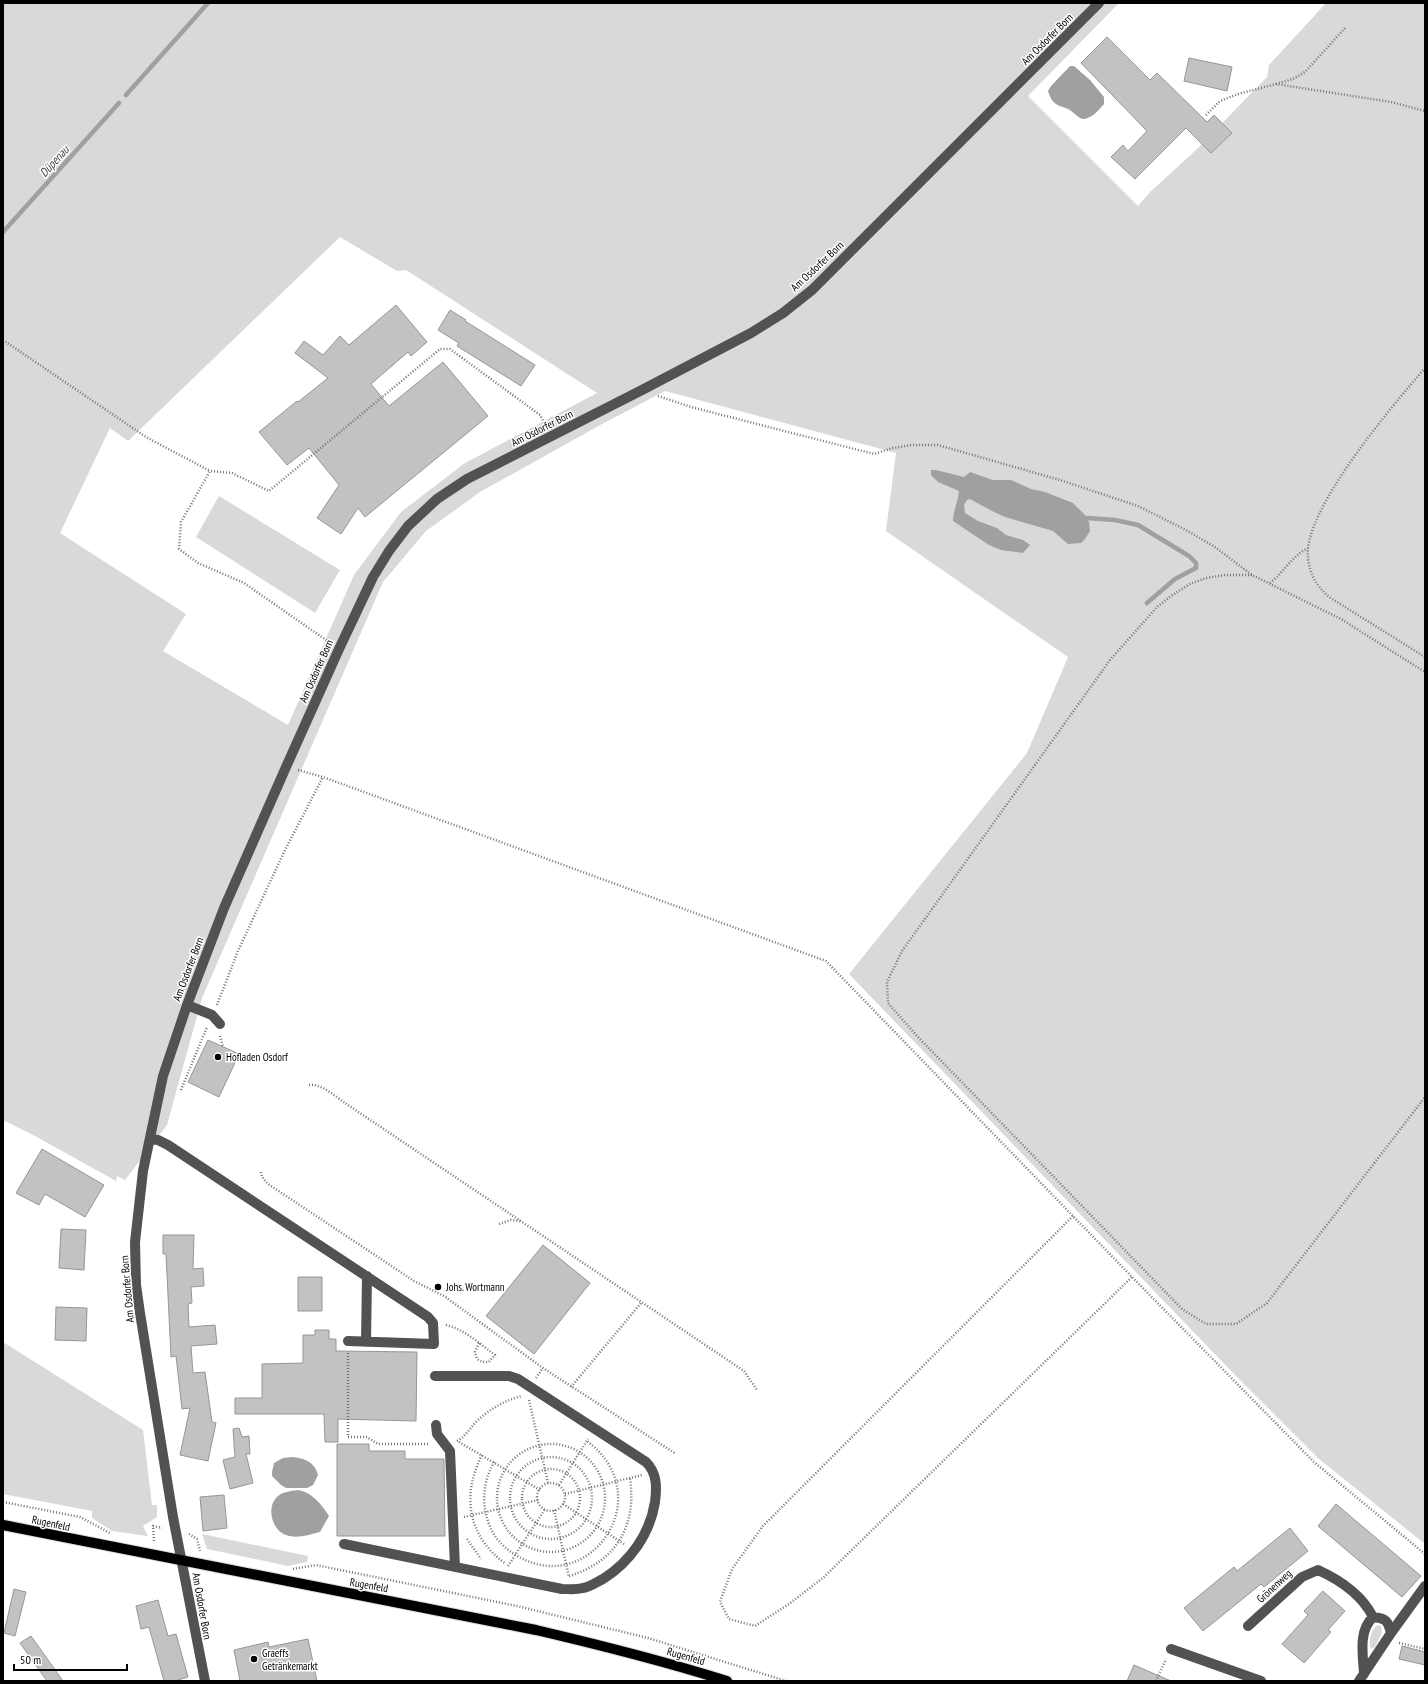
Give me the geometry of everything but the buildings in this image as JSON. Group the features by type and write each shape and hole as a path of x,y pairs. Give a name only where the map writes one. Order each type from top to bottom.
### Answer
{"main road":[{"name":"Rugenfeld","path":"3,1525 536,1630 634,1654 727,1681"}],"street":[{"name":"Am Osdorfer Born","path":"205,1681 173,1517 136,1285 135,1242 140,1195 163,1076 187,1005 224,908 286,766 373,577 389,551 408,526 437,500 467,479 552,437 751,333 783,313 812,290 1099,3"},
{"path":"187,1005 212,1015 220,1024"},
{"path":"150,1139 158,1140 168,1145 367,1276 428,1317 433,1323 434,1344 348,1341"},
{"path":"366,1342 367,1276"},
{"path":"344,1544 562,1589 572,1589 584,1588 598,1582 622,1565 644,1536 654,1508 656,1494 654,1472 646,1462 518,1379 510,1376 435,1376"},
{"path":"436,1425 437,1434 450,1452 455,1567"},
{"name":"Grönenweg","path":"1248,1626 1302,1577 1318,1570 1337,1579 1367,1605 1373,1617 1381,1618 1388,1623 1389,1636"},
{"path":"1362,1677 1425,1586"},
{"path":"1362,1677 1364,1630 1367,1623 1373,1617"},
{"path":"1170,1649 1261,1681"}],"path":[{"path":"1206,115 1220,101 1238,94 1293,79 1305,72 1345,28"},
{"path":"1276,84 1391,102 1425,112"},
{"path":"3,340 146,437 210,471 232,473 269,491 440,349 450,349 540,415 552,437"},
{"path":"1425,368 1400,396 1352,460 1315,520 1307,556 1311,573 1317,586 1329,597 1425,657"},
{"path":"642,390 691,407 868,453 880,454 893,448 931,444 1060,480 1123,501 1186,530 1252,574 1341,619 1425,672"},
{"path":"210,471 181,522 179,549 198,563 244,583 339,649"},
{"path":"1270,583 1281,574 1299,552 1309,548"},
{"path":"1252,574 1225,575 1206,578 1190,584 1157,607 1110,660 902,951 887,982 888,1003 917,1036 1182,1309 1206,1324 1236,1324 1268,1303 1425,1097"},
{"path":"286,766 322,777 826,961 1132,1278 1314,1462 1425,1554"},
{"path":"181,1090 212,1015 219,1002 238,951 284,852 322,777"},
{"path":"309,1085 313,1084 320,1087 345,1103 744,1371 757,1390"},
{"path":"261,1172 262,1177 268,1184 414,1281 444,1296 543,1368 676,1454"},
{"path":"1073,1216 763,1526 732,1569 722,1596 720,1602 729,1620 755,1626 789,1604 824,1577 1132,1278"},
{"path":"499,1224 511,1220 521,1221"},
{"path":"571,1387 641,1303"},
{"path":"433,1323 457,1328 479,1343 495,1355 489,1362 482,1362 477,1358 475,1352 479,1343"},
{"path":"348,1341 348,1437 367,1437 378,1444 416,1445 457,1441 464,1436 478,1420 490,1411 508,1400 527,1394 548,1483"},
{"path":"559,1485 595,1429"},
{"path":"457,1441 540,1490"},
{"path":"494,1462 487,1476 484,1492 485,1512 493,1532 506,1549 515,1555 534,1563 545,1565 566,1564 586,1556 598,1546 608,1534 615,1519 618,1503 617,1482 614,1472 603,1454 587,1441"},
{"path":"539,1444 560,1444 580,1452 595,1466 604,1485 604,1511 597,1527 592,1534 579,1545 563,1551 542,1551 522,1544 507,1529 498,1510 498,1484 505,1469 516,1456 539,1444"},
{"path":"482,1455 472,1478 470,1503 472,1516 482,1539 498,1558 509,1566"},
{"path":"542,1457 558,1457 573,1462 585,1473 591,1488 592,1504 586,1520 575,1531 560,1538 544,1539 529,1533 517,1522 510,1506 510,1490 516,1475 527,1464 542,1457"},
{"path":"545,1469 552,1469 566,1474 572,1478 578,1491 579,1502 575,1512 571,1518 557,1526 543,1526 527,1514 522,1504 523,1489 534,1474 545,1469"},
{"path":"565,1494 654,1472"},
{"path":"569,1576 581,1573 597,1564 619,1541 630,1518 632,1504 630,1478"},
{"path":"548,1483 559,1485 565,1494 563,1504 554,1510 545,1509 538,1500 540,1490 548,1483"},
{"path":"463,1521 462,1517 472,1516 538,1500"},
{"path":"3,1502 80,1517 112,1534"},
{"path":"563,1504 634,1551"},
{"path":"502,1576 545,1509"},
{"path":"554,1510 572,1589"},
{"path":"154,1541 153,1526 162,1528"},
{"path":"185,1532 197,1539 200,1551"},
{"path":"465,1534 472,1548 482,1561"},
{"path":"290,1569 316,1565 517,1606 648,1638 786,1681"},
{"path":"1389,1636 1425,1649"},
{"path":"1156,1681 1170,1649"}],"shaded area":[{"path":"3,3 1119,3 1028,96 1138,206 1150,192 1196,150 1267,77 1269,65 1326,3 1425,3 1425,1544 1319,1459 1234,1374 849,974 1027,753 1068,657 886,531 896,453 665,391 602,424 480,492 426,531 383,582 202,998 167,1125 125,1180 117,1176 116,1181 5,1121 3,1125","holes":["340,237 397,271 406,270 597,393 465,463 401,512 354,575 288,725 163,651 186,614 60,533 110,428 128,441"]},
{"path":"1070,66 1074,66 1090,80 1104,97 1104,104 1090,117 1084,119 1080,118 1070,110 1055,104 1048,91"},
{"path":"931,470 964,477 970,472 993,480 1011,480 1031,489 1045,492 1073,503 1086,516 1089,522 1090,531 1081,543 1068,544 1053,531 1005,517 970,499 967,500 964,505 965,513 978,521 997,528 1006,535 1023,540 1030,545 1023,553 1001,550 989,545 953,521 959,491 938,482 931,475"},
{"path":"219,496 340,570 315,613 196,537"},
{"path":"3,1342 143,1430 152,1505 157,1505 157,1517 143,1526 148,1536 112,1531 92,1518 92,1511 3,1494"},
{"path":"283,1458 301,1458 312,1464 318,1475 313,1485 307,1488 286,1488 272,1476 274,1463"},
{"path":"298,1490 312,1496 320,1503 329,1516 320,1532 294,1537 281,1533 274,1524 271,1513 273,1503 276,1498 283,1493"},
{"path":"202,1534 308,1556 307,1562 288,1566 207,1549"},
{"path":"1378,1625 1381,1626 1382,1633 1375,1647 1371,1649 1371,1636 1374,1629"}],"waterway":[{"name":"Düpenau","path":"126,95 208,3"},
{"name":"Düpenau","path":"3,232 119,103"},
{"path":"1087,518 1115,520 1138,525 1189,556 1196,563 1196,568 1175,579 1147,603"}],"place":[{"name":"Hofladen Osdorf","path":"218,1057"},
{"name":"Johs. Wortmann","path":"438,1287"},
{"name":"Graeffs Getränkemarkt","path":"254,1659"}]}
